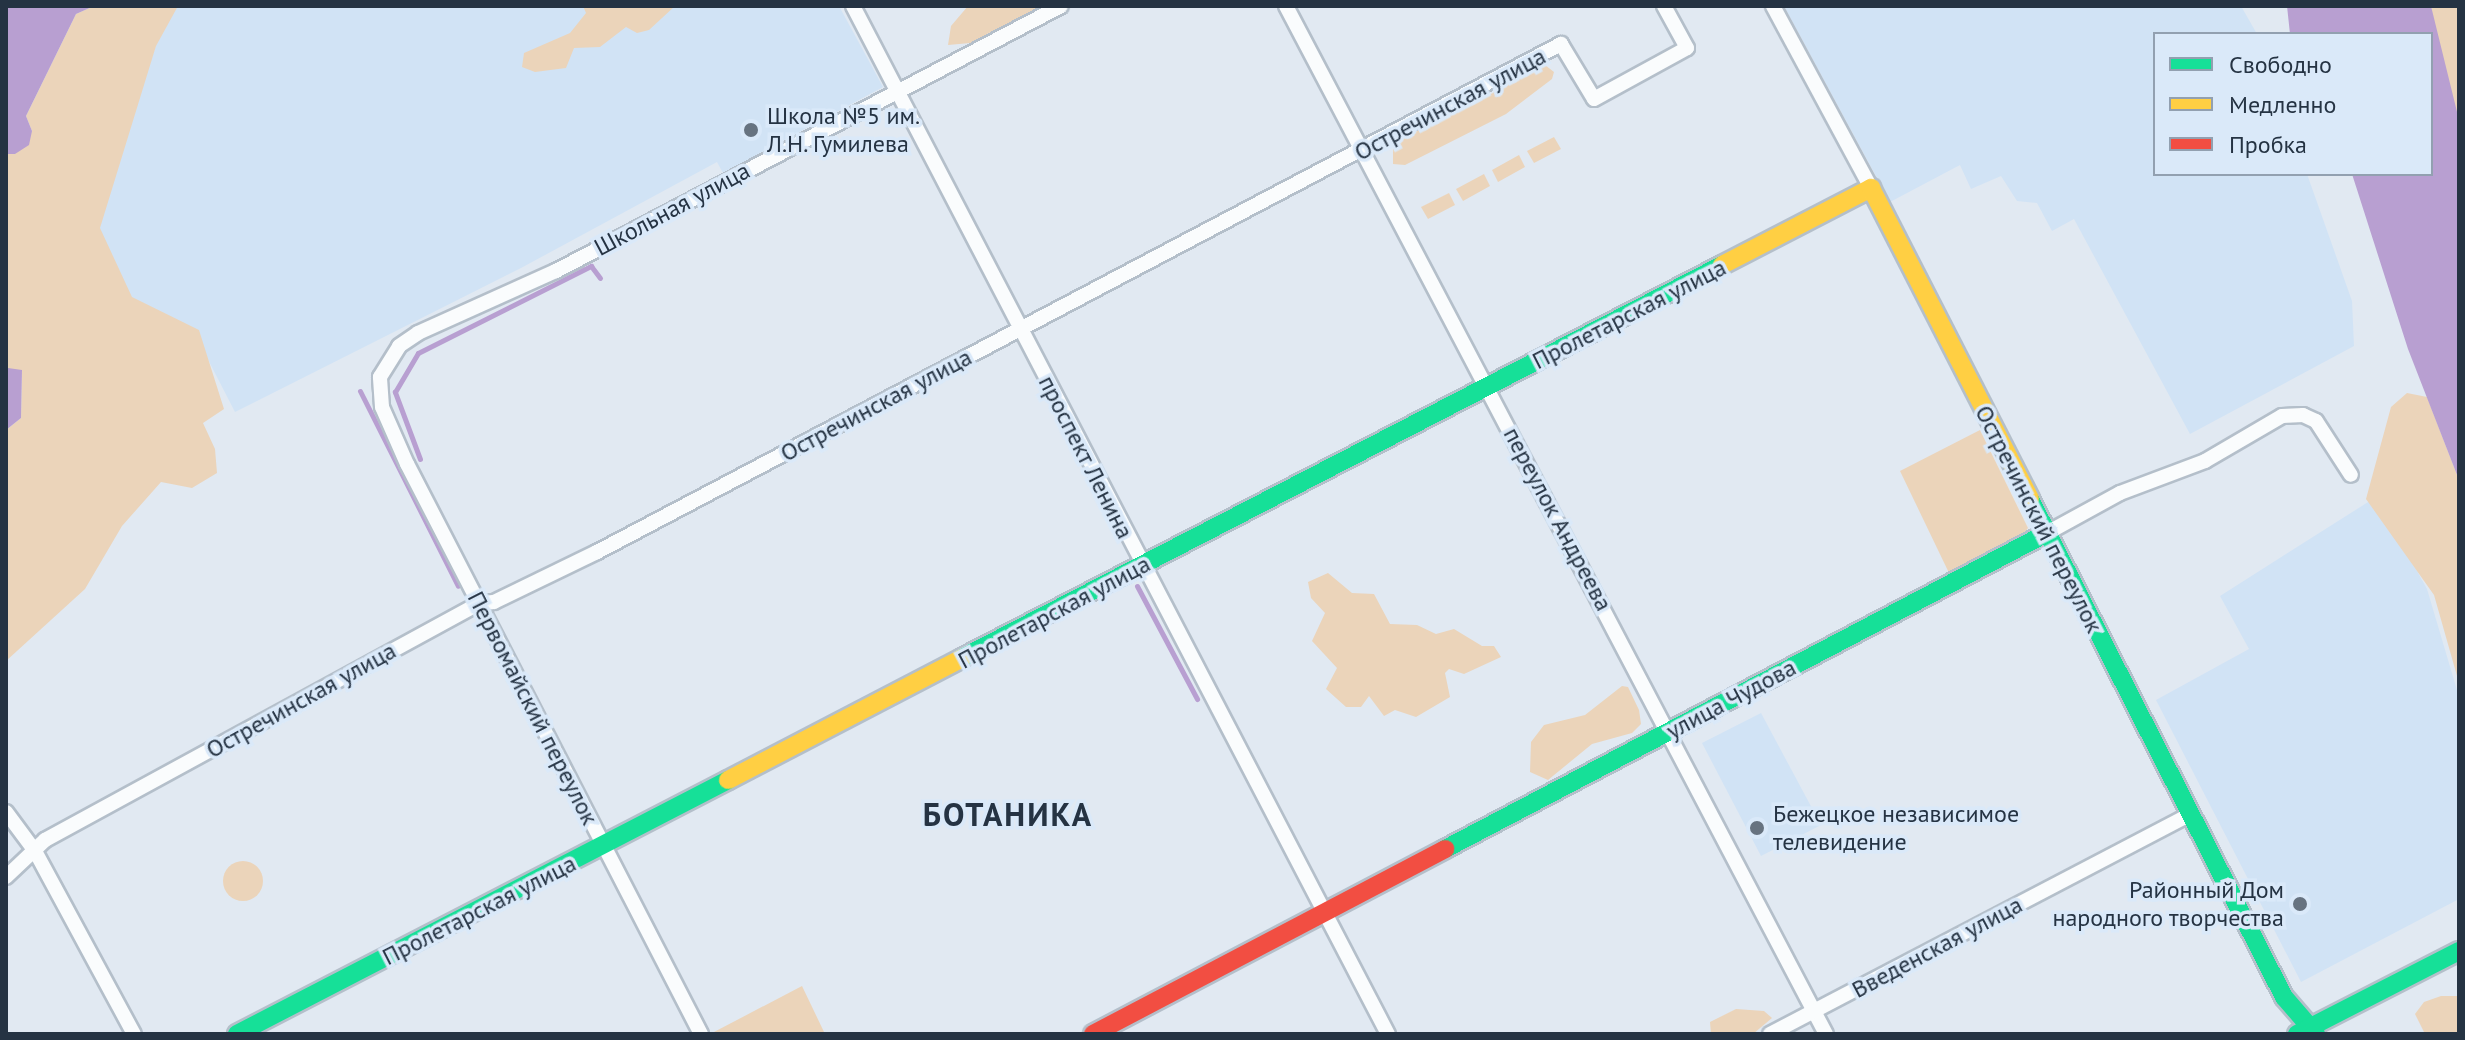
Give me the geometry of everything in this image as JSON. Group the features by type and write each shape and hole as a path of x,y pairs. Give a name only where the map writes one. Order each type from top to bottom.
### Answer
{"street":[{"name":"проспект Ленина","path":"853,6 1388,1034"},
{"name":"Школьная улица","path":"380,377 399,346 418,333 556,271 1061,6"},
{"name":"переулок Андреева","path":"1286,6 1364,148 1826,1034"},
{"name":"Остречинская улица","path":"6,877 45,840 480,603 494,602 597,552 1561,44 1594,99 1687,48 1664,6"},
{"name":"Остречинский переулок","path":"1773,6 1871,188 2189,815 2284,997 2308,1031"},
{"name":"Пролетарская улица","path":"237,1034 1871,188"},
{"name":"Первомайский переулок","path":"380,377 382,407 407,464 701,1034"},
{"name":"улица Чудова","path":"1093,1034 2120,493 2205,461 2282,416 2303,415 2316,421 2351,475"},
{"path":"6,812 35,851 134,1034"},
{"name":"Введенская улица","path":"1770,1034 2189,815"},
{"path":"2308,1031 2459,951"}],"shaded area":[{"path":"6,6 94,6 76,14 26,116 32,131 29,145 15,154 6,154"},
{"path":"94,6 178,6 156,46 100,228 132,297 199,330 224,409 203,423 215,449 217,473 192,488 161,482 122,526 85,589 6,661 6,430 21,418 22,371 6,371 6,154 15,154 32,131 26,116 76,14"},
{"path":"170,6 839,6 883,87 723,173 717,162 521,268 235,412 199,342 122,294 92,227"},
{"path":"583,6 675,6 649,30 637,33 626,27 600,47 574,48 566,68 535,72 522,67 524,53 570,33 586,13"},
{"path":"968,6 1047,6 987,34 981,42 948,45 951,26"},
{"path":"1784,6 2241,6 2256,32 2153,32 2153,176 2308,176 2352,301 2354,346 2190,434 2074,219 2052,231 2037,203 2017,201 2001,176 1971,189 1960,165 1890,202"},
{"path":"2287,6 2431,6 2459,120 2459,480 2408,349 2353,176 2433,176 2433,32 2290,32"},
{"path":"2431,6 2459,6 2459,120 2440,60"},
{"path":"1545,65 1554,72 1552,79 1506,114 1405,165 1393,164 1393,140 1493,93 1505,79"},
{"path":"1554,137 1561,149 1534,163 1527,151"},
{"path":"1519,155 1525,167 1498,182 1492,170"},
{"path":"1484,174 1490,186 1463,201 1456,189"},
{"path":"1449,193 1455,205 1428,219 1421,207"},
{"path":"8,368 22,370 21,418 6,430"},
{"path":"2407,393 2427,397 2459,480 2459,683 2434,595 2366,499 2391,407"},
{"path":"1980,430 2028,528 2020,539 1950,575 1900,471"},
{"path":"2376,497 2427,589 2459,697 2459,899 2301,982 2156,700 2249,649 2220,596"},
{"path":"1328,573 1352,593 1374,594 1390,624 1417,625 1436,634 1454,629 1482,646 1494,646 1501,657 1464,674 1449,669 1445,673 1450,697 1416,717 1395,710 1384,716 1369,696 1361,707 1346,707 1326,689 1337,668 1312,641 1325,613 1311,598 1308,582"},
{"path":"1622,686 1628,687 1639,710 1641,724 1632,733 1592,744 1548,780 1530,772 1531,742 1544,725 1585,715"},
{"path":"1761,713 1821,825 1761,856 1702,743"},
{"path":"243,861 257,867 263,881 257,895 243,901 229,895 223,881 229,867"},
{"path":"802,986 825,1034 715,1034 714,1032"},
{"path":"2441,996 2459,996 2459,1034 2425,1034 2415,1014 2424,1002"},
{"path":"1736,1009 1764,1011 1772,1018 1753,1034 1711,1034 1710,1022"}],"waterway":[{"path":"420,459 395,392 418,353 591,266 600,278"},
{"path":"360,391 458,586"},
{"path":"1137,586 1197,699"}],"traffic: fast":[{"path":"962,658 1722,265"},
{"path":"2030,499 2284,997 2316,1034"},
{"path":"1445,849 2047,533"},
{"path":"237,1034 728,780"},
{"path":"2297,1034 2459,951"}],"traffic: slow":[{"path":"1722,265 1871,188 2030,499"},
{"path":"728,780 962,658"}],"traffic: jam":[{"path":"1093,1034 1445,849"}],"place":[{"name":"Школа №5 им. Л.Н. Гумилева","path":"751,130"},
{"name":"Бежецкое независимое телевидение","path":"1757,828"},
{"name":"Районный Дом народного творчества","path":"2300,904"}],"district":[{"name":"БОТАНИКА","path":"1008,814"}]}
